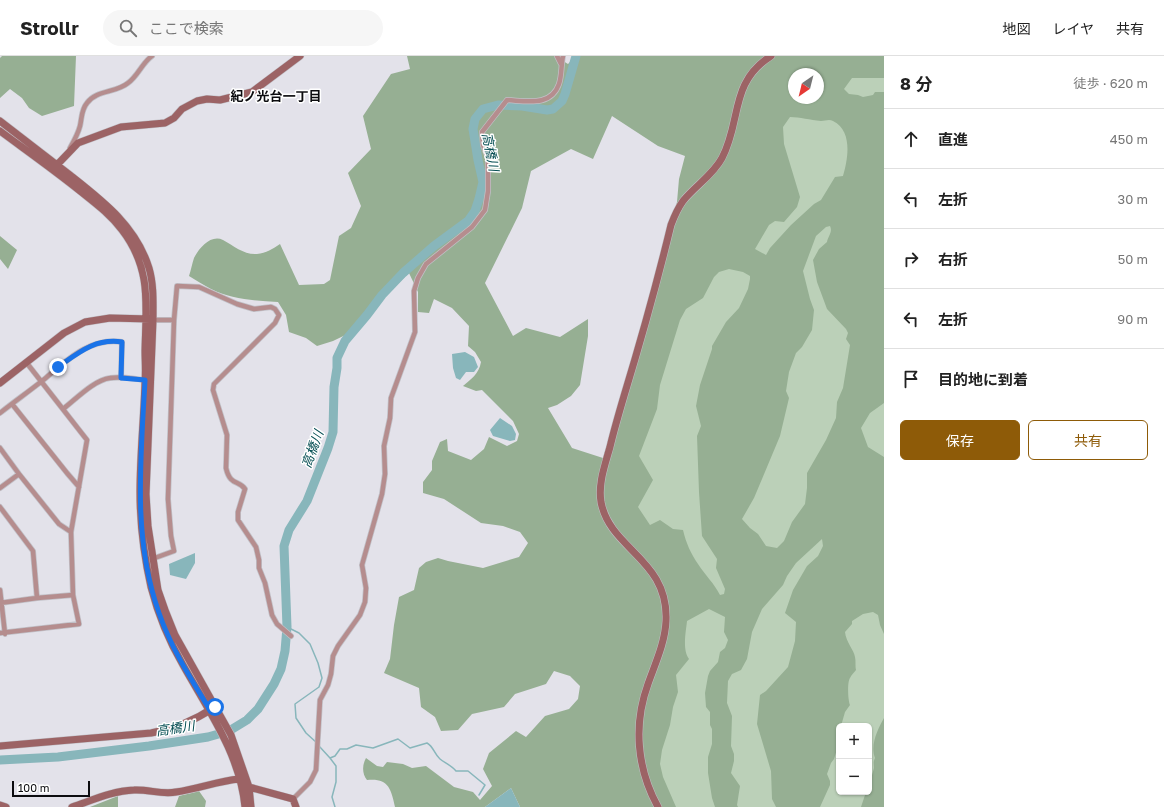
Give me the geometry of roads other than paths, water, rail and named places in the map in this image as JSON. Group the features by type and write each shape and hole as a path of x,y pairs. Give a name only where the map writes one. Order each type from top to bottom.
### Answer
{"street":[{"path":"68,152 77,135 82,114 87,102 106,92 128,84 142,65 152,56"},
{"path":"55,167 78,143 121,127 165,123 174,118 182,109 196,101 207,99 220,100 252,92 300,56"},
{"path":"557,56 561,64"},
{"path":"293,799 310,782 316,770 319,741 320,700 328,685 334,656 338,646 360,614 365,602 366,588 362,565 382,494 385,474 384,446 390,418 391,398 415,332 414,291 418,278 426,264 472,227 484,210 488,191 488,158 483,145 482,132 507,100 539,101 548,99 559,84 563,56"},
{"path":"658,807 646,781 641,763 639,737 641,705 665,629 666,615 664,601 662,590 648,566 616,532 606,516 600,497 601,479 671,225 683,201 713,172 722,160 731,137 736,107 742,88 757,66 771,56"},
{"path":"2,123 55,167 103,202 122,220 143,251 149,269 153,296 145,380 140,492 141,521 151,588 168,636 182,663 228,736 249,787 251,807"},
{"path":"0,132 55,167"},
{"path":"152,559 174,551 171,536 168,499 174,320 177,286 199,287 237,304 254,309 272,307 279,316 275,322 214,384 213,390 227,435 227,473 230,479 243,486 245,489 238,512 238,520 256,547 259,568 265,582 272,615 277,624 290,636"},
{"path":"0,382 64,333 85,322 110,318 174,320"},
{"path":"150,319 146,494 152,559 160,597 175,635 212,709"},
{"path":"0,413 77,353 102,342 122,342 121,378"},
{"path":"0,590 3,634 79,624 72,595 71,532 87,440 26,362"},
{"path":"63,409 98,382 112,378 145,380"},
{"path":"12,404 79,487"},
{"path":"0,448 59,524 71,532"},
{"path":"0,488 19,474"},
{"path":"0,507 34,551 37,598"},
{"path":"1,603 72,595"},
{"path":"0,746 151,733 174,728 212,709"},
{"path":"228,736 244,797 245,807"},
{"path":"72,807 119,792 136,790 175,793 228,780 239,779 249,787 293,799"},
{"path":"293,799 296,807"},
{"path":"0,805 6,807"}],"water":[{"path":"465,352 474,357 478,367 474,372 466,372 460,380 456,378 453,368 452,354"},
{"path":"500,418 512,426 516,434 515,440 510,441 493,436 490,430"},
{"path":"195,553 195,563 186,579 170,575 169,564"},
{"path":"511,788 520,807 485,807"}],"waterway":[{"name":"高橋川","path":"0,760 58,757 208,737 229,731 247,720 258,709 274,684 281,669 285,651 287,627 284,546 289,530 307,501 333,432 334,387 337,358 345,341 382,295 403,273 434,246 468,221 475,211 483,182 473,129 475,119 483,109 498,105 522,106 547,110 553,109 562,101 576,56"},
{"path":"287,627 299,633 310,644 318,663 322,678 319,687 295,704 296,718 306,733 317,743"},
{"path":"330,758 335,756 340,749 347,749 356,745 373,748 398,739 410,748 427,743 431,746 440,759 456,771 468,771 485,785 479,795"},
{"path":"319,746 336,766 336,782 332,797 335,807"}],"district":[{"name":"紀ノ光台一丁目","path":"276,96"}]}
